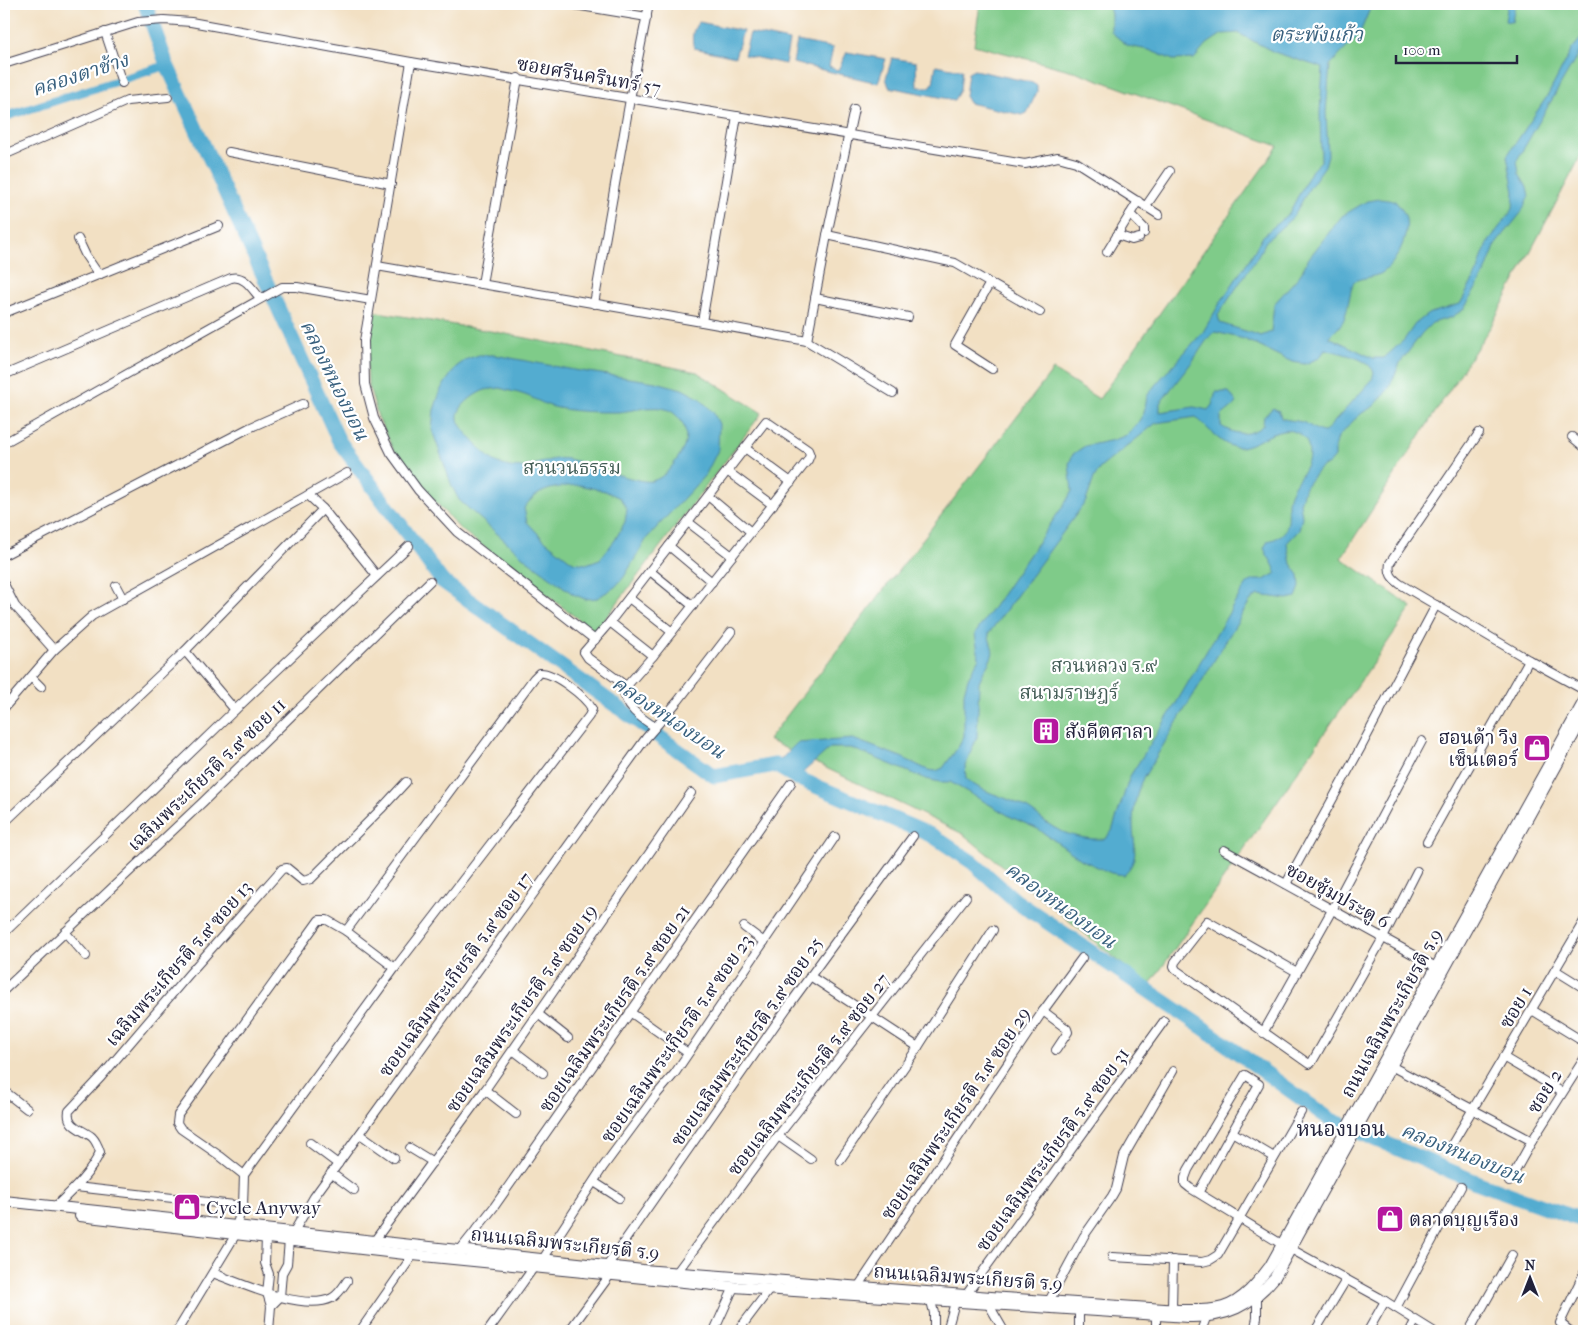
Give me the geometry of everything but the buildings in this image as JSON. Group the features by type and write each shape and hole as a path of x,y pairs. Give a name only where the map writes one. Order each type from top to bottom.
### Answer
{"main road":[{"name":"ถนนเฉลิมพระเกียรติ ร.9","path":"1348,1135 1352,1119 1584,701"},
{"name":"ถนนเฉลิมพระเกียรติ ร.9","path":"6,1204 56,1206 236,1230 266,1238 292,1236 375,1240 543,1259 734,1287 1206,1318 1226,1313 1240,1308 1257,1296 1275,1277 1287,1247 1348,1135 1364,1115 1392,1066 1584,716"},
{"name":"ถนนเฉลิมพระเกียรติ ร.9","path":"6,1204 292,1236 413,1255 534,1267 677,1272 1172,1309 1203,1310 1223,1307 1245,1294 1259,1281 1287,1247"}],"street":[{"path":"569,4 647,17"},
{"path":"594,304 630,99 649,4"},
{"name":"ซอยศรีนครินทร์ 57","path":"4,64 138,22 164,20 192,22 411,62 518,78 630,99 1025,164 1058,157 1076,162 1159,215"},
{"path":"105,32 122,83"},
{"path":"411,62 364,342 364,384 374,418 391,453 418,490 457,532 595,640"},
{"path":"482,284 518,78"},
{"path":"4,155 127,101 168,97"},
{"path":"807,342 827,235 854,109"},
{"path":"702,322 737,116"},
{"path":"229,152 391,184"},
{"path":"1146,206 1170,171"},
{"path":"1107,252 1138,201"},
{"path":"1117,235 1132,240 1141,236 1143,227 1130,214"},
{"path":"4,313 219,226"},
{"path":"827,235 955,263 1040,312"},
{"path":"78,239 86,256 99,275"},
{"path":"377,266 807,342 893,393"},
{"path":"4,375 238,276 244,279 260,298"},
{"path":"990,283 955,345 992,369"},
{"path":"4,443 282,287 297,287 372,300"},
{"path":"815,298 908,317"},
{"path":"4,555 249,428 303,404"},
{"path":"626,686 588,658 584,652 629,598 766,421 808,450 810,455 712,582 624,689 624,695 632,710 654,728"},
{"path":"1479,433 1390,563 1389,571 1392,578 1436,605 1584,690"},
{"path":"1572,437 1584,447"},
{"path":"745,448 791,482"},
{"path":"727,471 773,505"},
{"path":"4,708 54,650 92,616 347,473"},
{"path":"308,495 323,509 378,576"},
{"path":"708,496 751,532"},
{"path":"4,822 185,651 323,509"},
{"path":"688,522 732,556"},
{"path":"4,933 235,710 409,546"},
{"path":"669,546 712,582"},
{"path":"650,571 692,606"},
{"name":"เฉลิมพระเกียรติ ร.๙ ซอย 11","path":"4,990 430,581"},
{"path":"4,584 15,606 54,650"},
{"path":"116,586 123,599"},
{"path":"629,598 672,632"},
{"path":"1286,884 1436,605"},
{"path":"610,622 653,656"},
{"name":"ซอยเฉลิมพระเกียรติ ร.๙ ซอย 17","path":"292,1236 309,1206 338,1164 646,738 678,701 731,632"},
{"path":"185,651 235,710"},
{"path":"1427,842 1529,660"},
{"path":"177,1331 213,1273 236,1230 243,1206 244,1175 395,968 588,716 592,709 589,704 556,678 544,672 539,673 346,931"},
{"path":"31,676 41,688"},
{"path":"1264,1033 1422,741"},
{"name":"เฉลิมพระเกียรติ ร.๙ ซอย 13","path":"56,1206 76,1187 96,1162 100,1152 96,1142 91,1137 71,1123 68,1116 69,1111 101,1077 282,869 287,868 304,881 311,879 406,782"},
{"name":"ซอยเฉลิมพระเกียรติ ร.๙ ซอย 21","path":"460,1250 494,1207 791,783"},
{"name":"ซอยเฉลิมพระเกียรติ ร.๙ ซอย 19","path":"375,1240 485,1090 691,793"},
{"name":"ซอยเฉลิมพระเกียรติ ร.๙ ซอย 25","path":"569,1331 608,1270 810,976 913,836"},
{"name":"ซอยเฉลิมพระเกียรติ ร.๙ ซอย 23","path":"543,1259 594,1182 688,1053 835,837"},
{"name":"ซอยซุ้มประตู 6","path":"1224,850 1436,967"},
{"path":"1297,972 1207,921 1175,962 1174,966 1176,970 1307,1064 1312,1062 1418,870"},
{"name":"ซอยเฉลิมพระเกียรติ ร.๙ ซอย 27","path":"677,1272 778,1136 966,897"},
{"path":"244,1175 181,1129 176,1123 178,1115 319,920 327,920 346,931 395,968"},
{"name":"ซอย 1","path":"1451,1146 1555,970 1582,932 1584,921"},
{"path":"744,927 764,942"},
{"path":"840,1160 918,1047 994,930"},
{"path":"65,932 86,956"},
{"name":"ซอยเฉลิมพระเกียรติ ร.๙ ซอย 29","path":"858,1287 1043,1011 1082,958"},
{"path":"1555,970 1584,988"},
{"path":"810,976 918,1047"},
{"path":"1532,1010 1584,1042"},
{"path":"1043,1011 1067,1029 1068,1032 1056,1050"},
{"path":"630,1012 688,1053"},
{"path":"538,1014 568,1038"},
{"name":"ซอยเฉลิมพระเกียรติ ร.๙ ซอย 31","path":"966,1295 1164,1021"},
{"path":"513,1050 543,1073"},
{"path":"1503,1057 1562,1092"},
{"name":"ซอย 2","path":"1509,1182 1532,1140 1584,1059"},
{"path":"1392,1066 1532,1140"},
{"path":"1049,1301 1084,1236 1116,1189 1124,1156 1173,1071"},
{"path":"1198,1193 1259,1084 1245,1075 1188,1170 1185,1184 1198,1193 1287,1247 1433,1331"},
{"path":"485,1090 516,1114"},
{"path":"4,1091 27,1109"},
{"path":"1112,1258 1202,1262 1218,1255 1301,1112"},
{"path":"1232,1132 1274,1157"},
{"path":"360,1134 394,1158"},
{"path":"778,1136 812,1159"},
{"path":"310,1143 338,1164"},
{"path":"410,1148 433,1162"},
{"path":"331,1174 354,1190"},
{"path":"594,1182 619,1198"},
{"path":"76,1187 243,1206"},
{"path":"1396,1308 1461,1187"},
{"path":"271,1306 280,1297 282,1273 287,1264 292,1236"},
{"path":"266,1238 267,1294 271,1306 269,1331"},
{"path":"360,1331 413,1255"},
{"path":"1469,1331 1512,1255"},
{"path":"1172,1309 1173,1260"},
{"path":"488,1331 534,1267"},
{"path":"213,1273 267,1294 315,1302 333,1297 342,1290 347,1281"},
{"path":"1570,1331 1560,1323 1584,1273"},
{"path":"1315,1331 1346,1280"},
{"path":"714,1331 734,1287"},
{"path":"738,1331 769,1290"},
{"path":"1254,1331 1257,1318 1257,1296"},
{"path":"930,1300 936,1331"},
{"path":"947,1331 955,1302"},
{"path":"1368,1331 1385,1302"},
{"path":"989,1305 1004,1331"},
{"path":"1079,1311 1079,1331"},
{"path":"1154,1331 1156,1315"},
{"path":"1202,1331 1206,1318"},
{"path":"1410,1331 1415,1321"}],"green space":[{"name":"สวนหลวง ร.๙","path":"980,4 1584,4 1584,150 1491,326 1341,558 1412,607 1149,986 963,834 768,740 1053,370 1099,399 1278,146 1077,72 974,45"},
{"name":"สวนวนธรรม","path":"372,311 496,332 697,372 762,413 595,632 459,528 423,488 394,451 378,417 368,383 366,343"}],"water":[{"name":"ตระพังแก้ว","path":"1108,4 1372,4 1359,35 1330,65 1326,112 1328,155 1325,166 1310,187 1293,217 1266,241 1218,315 1220,323 1261,336 1271,332 1274,304 1300,275 1309,258 1342,216 1367,201 1380,199 1395,201 1406,220 1405,238 1397,256 1386,270 1380,274 1354,281 1344,319 1329,337 1373,358 1384,358 1404,340 1415,324 1428,314 1460,304 1478,271 1483,254 1491,238 1513,209 1514,192 1507,156 1548,95 1572,49 1584,35 1584,47 1517,160 1519,174 1527,187 1529,196 1521,213 1496,244 1485,273 1464,309 1452,317 1432,323 1422,333 1400,363 1389,388 1383,396 1374,406 1353,421 1338,437 1335,457 1329,464 1320,468 1305,487 1300,503 1302,517 1299,530 1287,543 1291,564 1299,575 1300,587 1296,597 1287,599 1258,595 1250,601 1141,782 1136,798 1133,824 1134,858 1129,869 1123,875 1111,873 1082,860 1038,829 1013,818 950,782 926,779 851,748 830,748 797,778 775,765 797,743 853,739 901,757 928,770 936,771 943,768 964,736 964,693 968,678 979,658 975,634 1072,491 1069,464 1073,454 1085,446 1114,440 1127,435 1137,424 1144,413 1147,396 1203,332 1262,237 1289,213 1312,170 1321,161 1320,112 1323,68 1274,52 1238,33 1222,34 1207,44 1194,59 1173,60 1149,50 1128,46 1111,32 1111,14","holes":["1215,332 1244,339 1292,362 1305,364 1319,358 1326,349 1360,359 1371,367 1374,372 1372,380 1325,432 1302,422 1281,418 1279,411 1273,408 1264,416 1263,425 1258,429 1248,433 1232,431 1221,426 1221,416 1237,403 1229,392 1216,392 1212,405 1208,410 1194,407 1160,412 1160,403 1208,338","1196,417 1219,439 1230,446 1243,447 1278,432 1286,431 1295,432 1307,442 1309,451 1308,461 1291,492 1288,506 1288,524 1284,532 1275,539 1268,541 1264,548 1276,573 1264,580 1254,580 1248,583 1240,594 1172,710 1130,776 1112,831 1105,839 1092,839 1072,835 1053,827 1021,805 985,791 966,779 965,766 977,737 979,682 993,653 989,633 1086,501 1094,478 1100,468 1156,423"]},
{"path":"1508,4 1515,4 1512,22 1505,21"},
{"path":"699,22 743,31 735,57 694,48 693,34"},
{"path":"750,33 789,41 785,64 744,55"},
{"path":"797,41 833,48 829,67 838,70 847,52 886,59 878,83 793,63"},
{"path":"892,58 916,62 917,87 930,87 933,83 936,65 962,70 960,90 954,100 889,87 886,78"},
{"path":"974,70 1037,85 1037,92 1027,113 1022,115 969,103 965,96 968,73"},
{"path":"479,355 495,355 574,370 656,382 682,389 699,398 713,412 719,424 718,450 706,474 647,538 624,577 615,587 597,598 585,599 573,594 527,560 459,500 432,430 434,410 441,389 456,367 467,359","holes":["500,388 525,395 550,406 575,411 618,412 663,408 676,415 683,423 686,433 684,448 669,470 661,477 652,481 635,479 568,459 551,460 526,467 508,467 486,455 461,426 458,419 460,410 471,398 485,390","579,485 605,491 620,498 627,509 625,522 615,540 600,559 586,564 573,562 543,539 527,522 524,508 529,501 541,492"]}],"waterway":[{"name":"คลองหนองบอน","path":"145,4 167,65 339,441 442,581 714,776 775,765 797,778 933,836 972,862 1016,901 1202,1027 1331,1120 1476,1182 1584,1221"},
{"name":"คลองตาช้าง","path":"4,117 167,65"}],"place":[{"name":"สังคีตศาลา","path":"1046,731"},
{"name":"ฮอนด้า วิง เซ็นเตอร์","path":"1537,748"},
{"name":"Cycle Anyway","path":"187,1207"},
{"name":"ตลาดบุญเรือง","path":"1390,1219"}],"district":[{"name":"หนองบอน","path":"1341,1129"}],"park label":[{"name":"สนามราษฎร์","path":"1069,692"}]}
